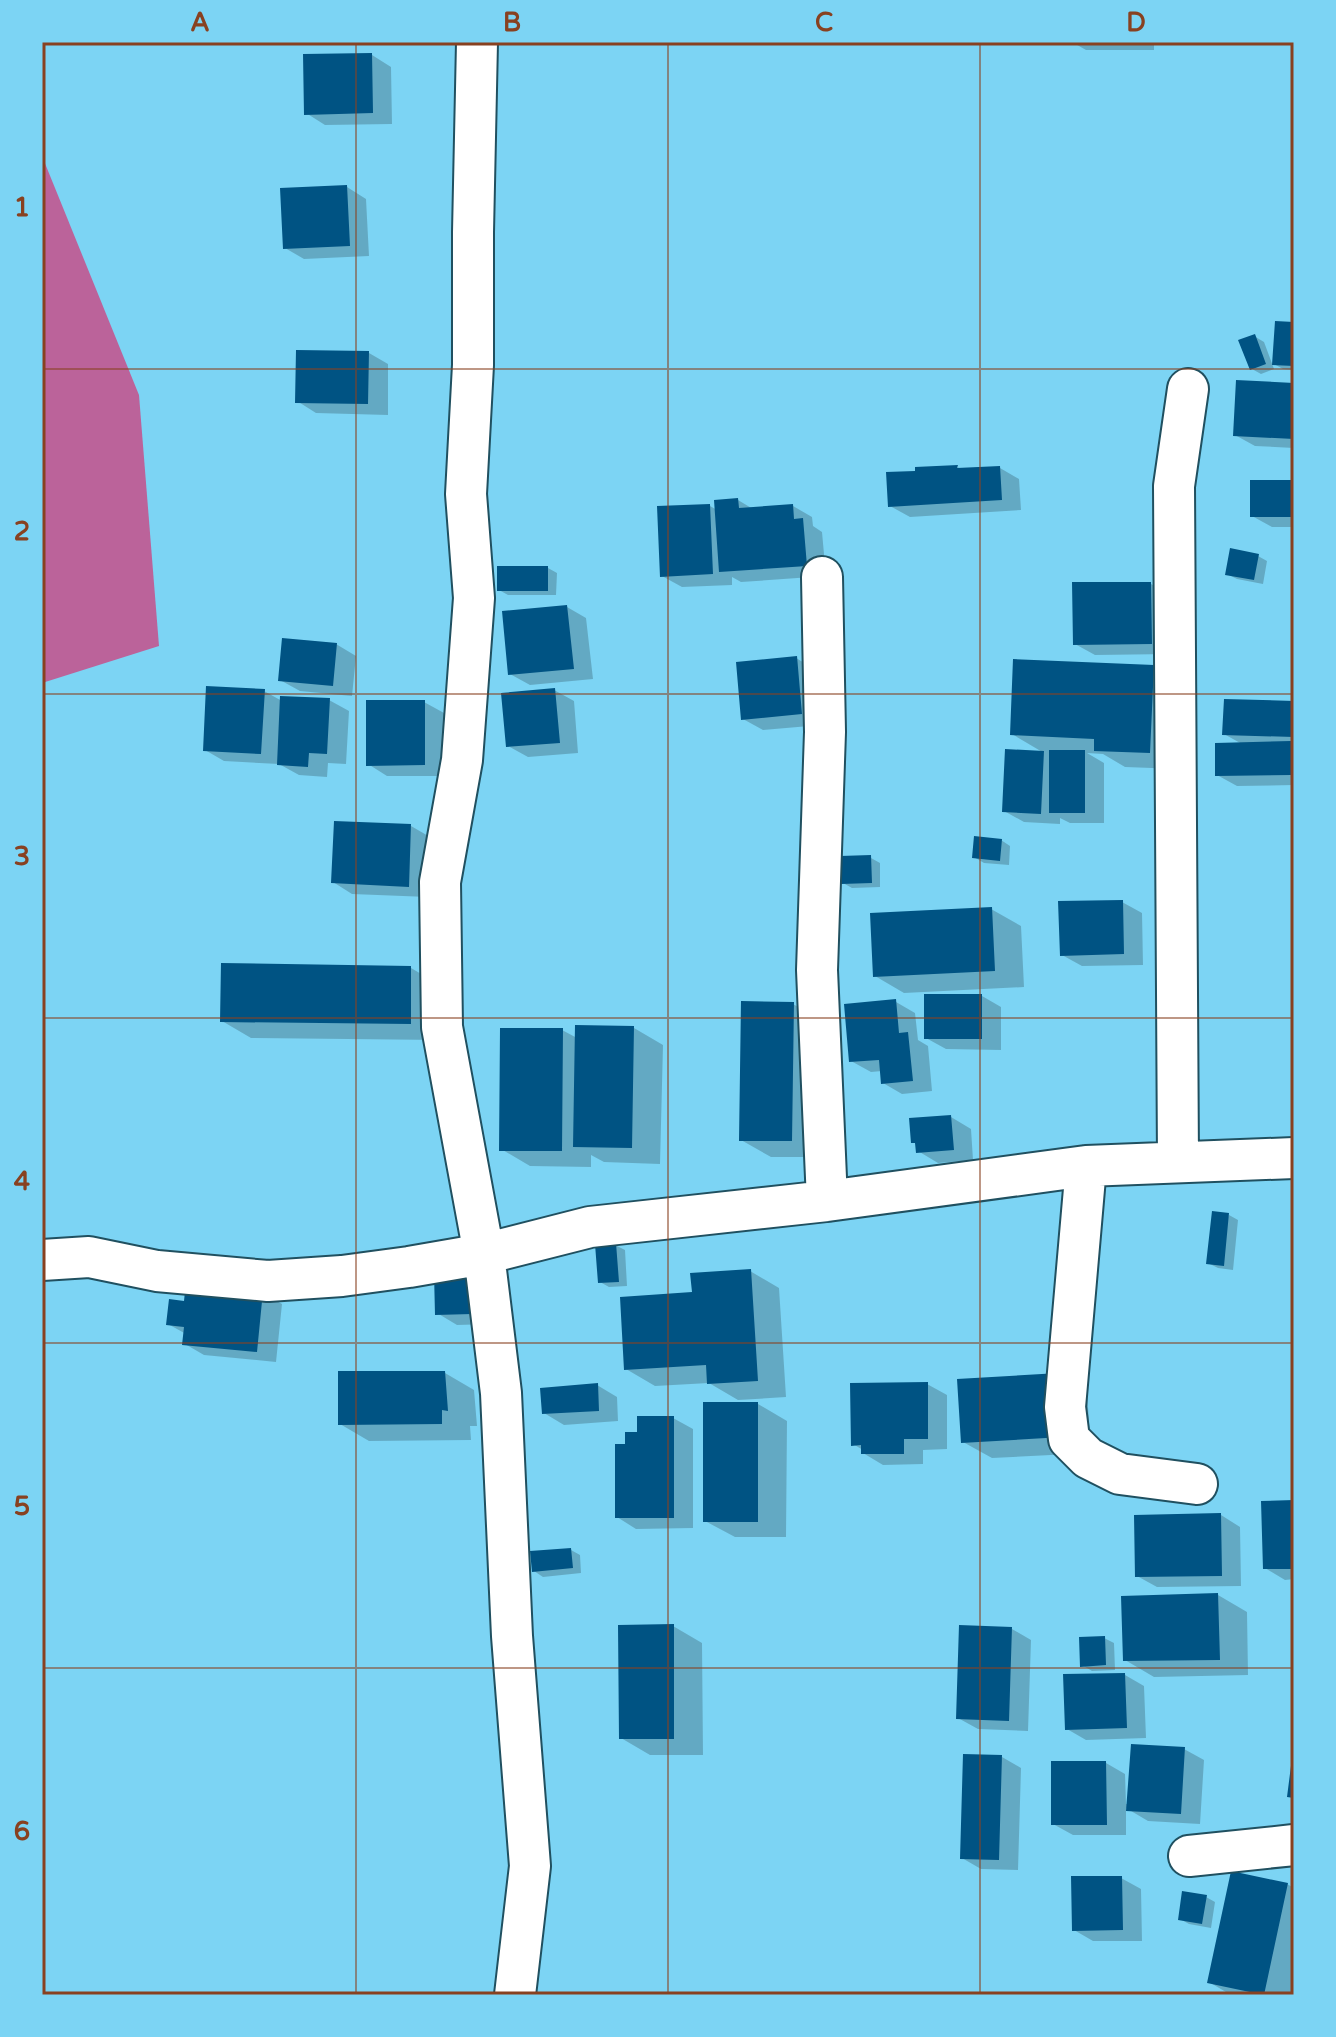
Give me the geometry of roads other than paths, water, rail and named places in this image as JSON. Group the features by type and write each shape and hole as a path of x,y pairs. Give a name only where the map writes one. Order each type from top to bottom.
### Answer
{"street":[{"path":"477,42 473,365 466,494 474,598 462,760 440,882 442,1027 484,1254 501,1393 512,1636 530,1866 515,1995"},
{"path":"1178,1161 1174,486 1188,389"},
{"path":"822,577 825,732 817,970 827,1201"},
{"path":"42,1260 89,1257 157,1271 268,1281 342,1276 484,1254 590,1227 827,1201 1086,1166 1294,1158"},
{"path":"1086,1166 1065,1407 1069,1439 1088,1458 1120,1474 1197,1484"},
{"path":"1189,1856 1294,1845"}]}
